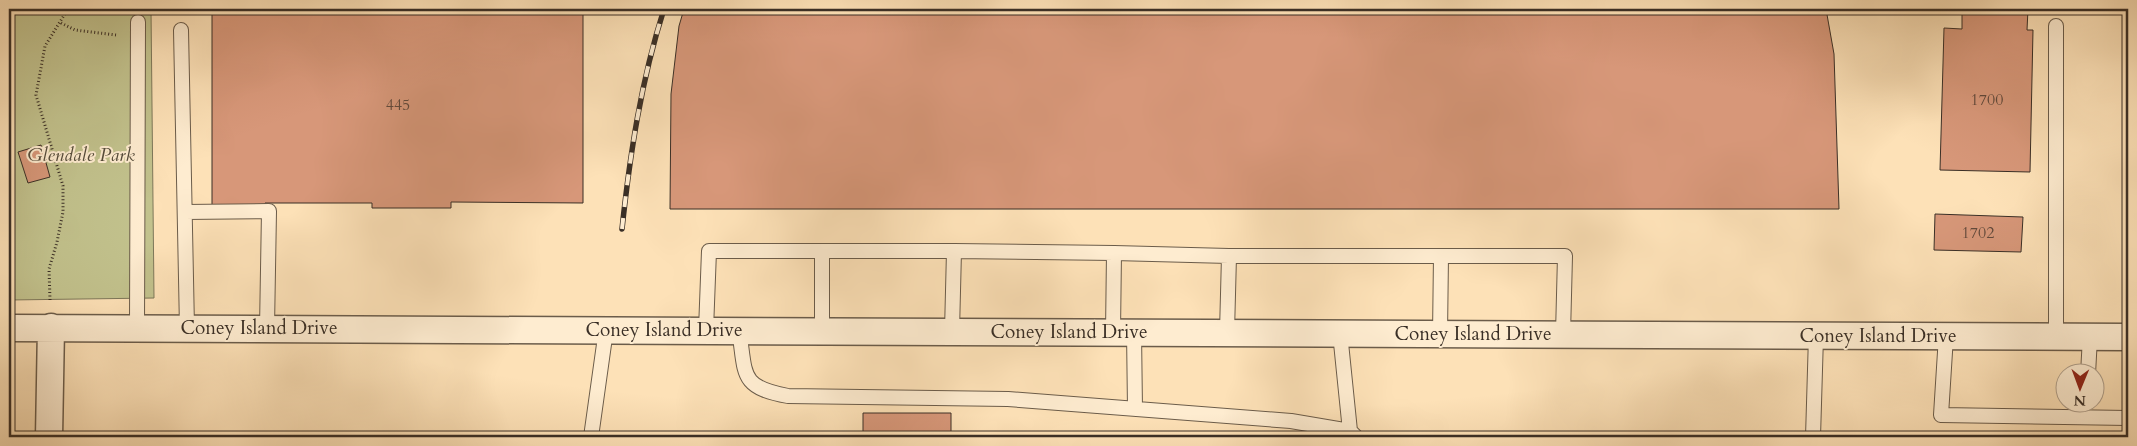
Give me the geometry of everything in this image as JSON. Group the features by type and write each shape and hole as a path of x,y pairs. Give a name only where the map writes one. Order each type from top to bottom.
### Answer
{"street":[{"path":"49,437 51,327"},
{"name":"Coney Island Drive","path":"9,328 2128,337"}],"lane":[{"path":"137,328 138,22"},
{"path":"2056,26 2056,337"},
{"path":"181,30 187,328"},
{"path":"185,212 269,211 267,328"},
{"path":"706,330 709,251 954,251 1229,256 1565,256 1563,334"},
{"path":"822,251 822,331"},
{"path":"952,331 954,251"},
{"path":"1114,253 1123,332 1135,409"},
{"path":"1227,332 1229,256"},
{"path":"1440,334 1441,256"},
{"path":"592,437 606,330"},
{"path":"739,330 746,375 755,387 788,396 1008,399 1291,421 1353,434 1340,333"},
{"path":"1813,437 1816,336"},
{"path":"1946,336 1941,415 2054,411"},
{"path":"2089,364 2090,337"},
{"path":"2104,413 2128,418"}],"path":[{"path":"51,327 49,269 57,242 62,212 63,186 36,95 45,46 68,9"},
{"path":"61,23 75,30 138,37"}],"green space":[{"name":"Glendale Park","path":"9,9 151,9 154,298 9,300"}],"building":[{"path":"212,9 583,9 583,203 451,202 451,208 372,208 372,203 265,203 265,207 212,207"},
{"path":"684,9 1826,9 1834,54 1839,209 670,209 671,94 679,26"},
{"path":"1962,9 2028,9 2027,30 2033,30 2030,172 1940,170 1944,28 1962,29"},
{"path":"41,145 50,177 28,183 18,152"},
{"path":"1935,214 2023,217 2021,252 1934,250"},
{"path":"863,413 951,413 951,437 863,437"},
{"path":"183,433 479,437 183,437"}],"railway":[{"path":"622,229 637,118 649,63 664,9"}]}
